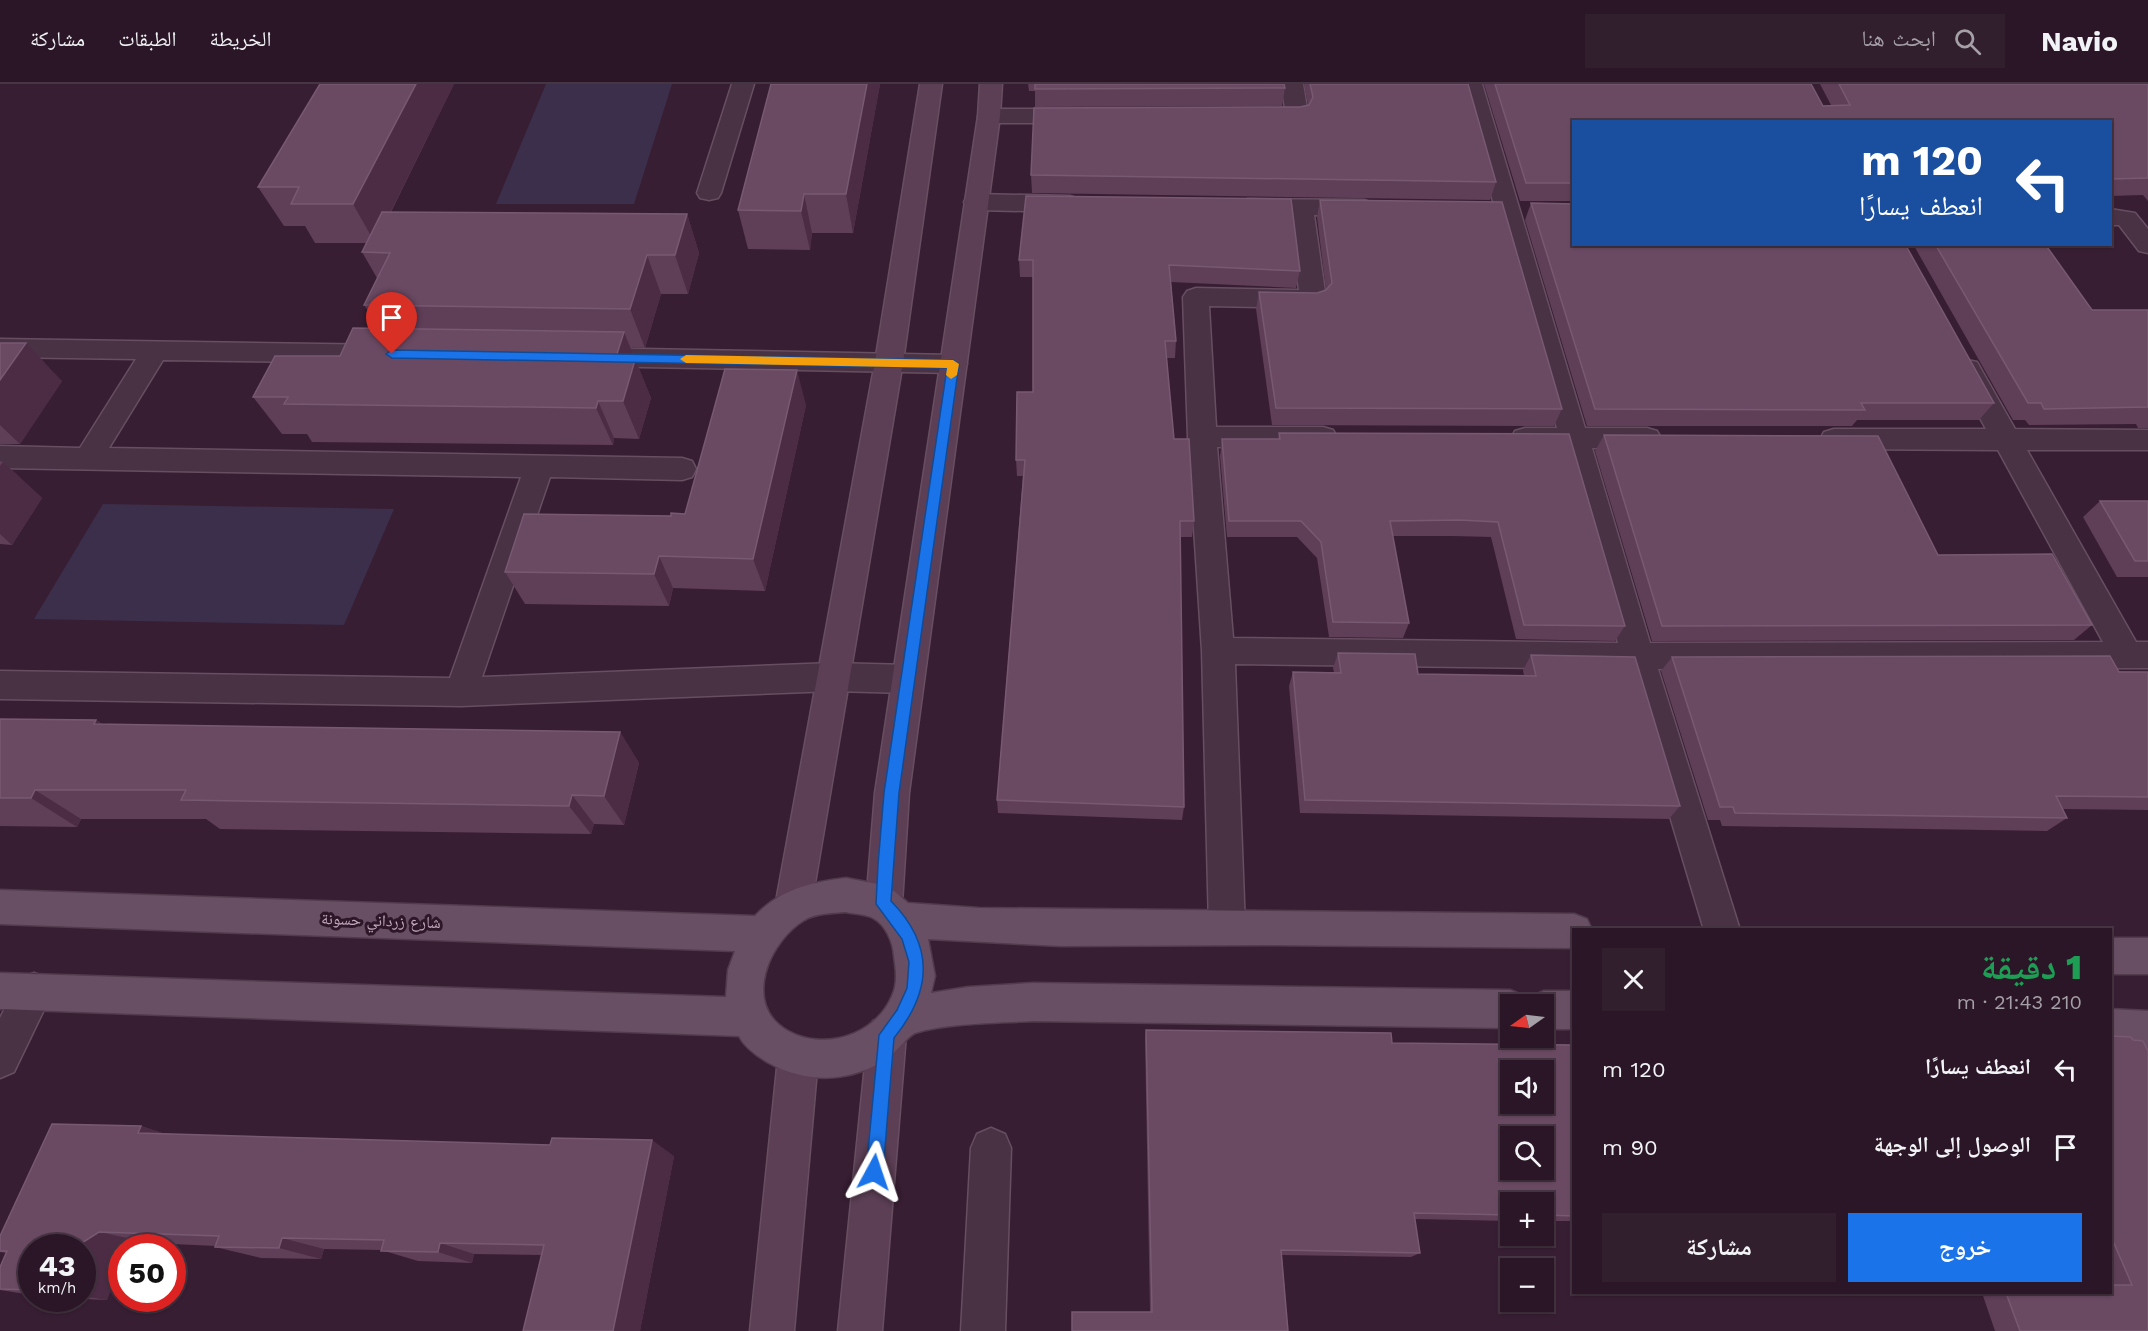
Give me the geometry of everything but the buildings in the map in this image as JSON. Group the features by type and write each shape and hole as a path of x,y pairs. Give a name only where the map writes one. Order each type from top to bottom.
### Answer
{"main road":[{"path":"891,911 909,936 917,962 915,989 895,1025 860,1053 829,1061 798,1058 778,1049 761,1035 750,1017 745,996 746,975 751,953 776,919 793,907 820,897 846,895 891,911 943,924 1012,928 1227,927 1572,931"},
{"name":"شارع زرداني حسونة","path":"0,907 763,934"},
{"path":"2112,956 2148,956"},
{"path":"17,991 750,1017"},
{"path":"895,1025 968,1006 1033,1002 1500,1009"},
{"path":"1554,1010 1572,1010"},
{"path":"2112,1028 2148,1030"}],"street":[{"path":"709,193 743,84"},
{"path":"793,907 889,362 931,84"},
{"path":"891,911 892,793 989,116 991,84"},
{"path":"1238,115 1297,115 1292,84"},
{"path":"1471,84 1638,656 1721,928"},
{"path":"989,116 1096,116"},
{"path":"976,202 1092,204"},
{"path":"1220,206 1382,209"},
{"path":"1227,927 1218,651 1202,437 1196,297 1313,299 1302,207"},
{"path":"2112,218 2126,218 2148,245"},
{"path":"1954,347 2006,440 2138,655"},
{"path":"0,348 416,355"},
{"path":"88,459 155,351"},
{"path":"569,357 953,364"},
{"path":"1202,437 1353,437"},
{"path":"1493,438 1670,438"},
{"path":"1802,439 2148,440"},
{"path":"0,458 682,469"},
{"path":"461,692 539,466"},
{"path":"1218,651 1638,656 2138,655"},
{"path":"0,685 461,692 833,677 908,679"},
{"path":"0,1058 17,991"},
{"path":"860,1331 895,1025"},
{"path":"772,1331 798,1058"},
{"path":"983,1331 991,1149"}],"shaded area":[{"path":"546,84 672,84 634,204 496,204"},
{"path":"103,504 394,509 344,625 34,619"}],"slow traffic":[{"path":"686,359 953,364 951,375"}],"route":[{"path":"392,354 953,364 888,828 884,904 898,918 909,936 917,962 915,989 903,1016 887,1035 874,1172"}]}
